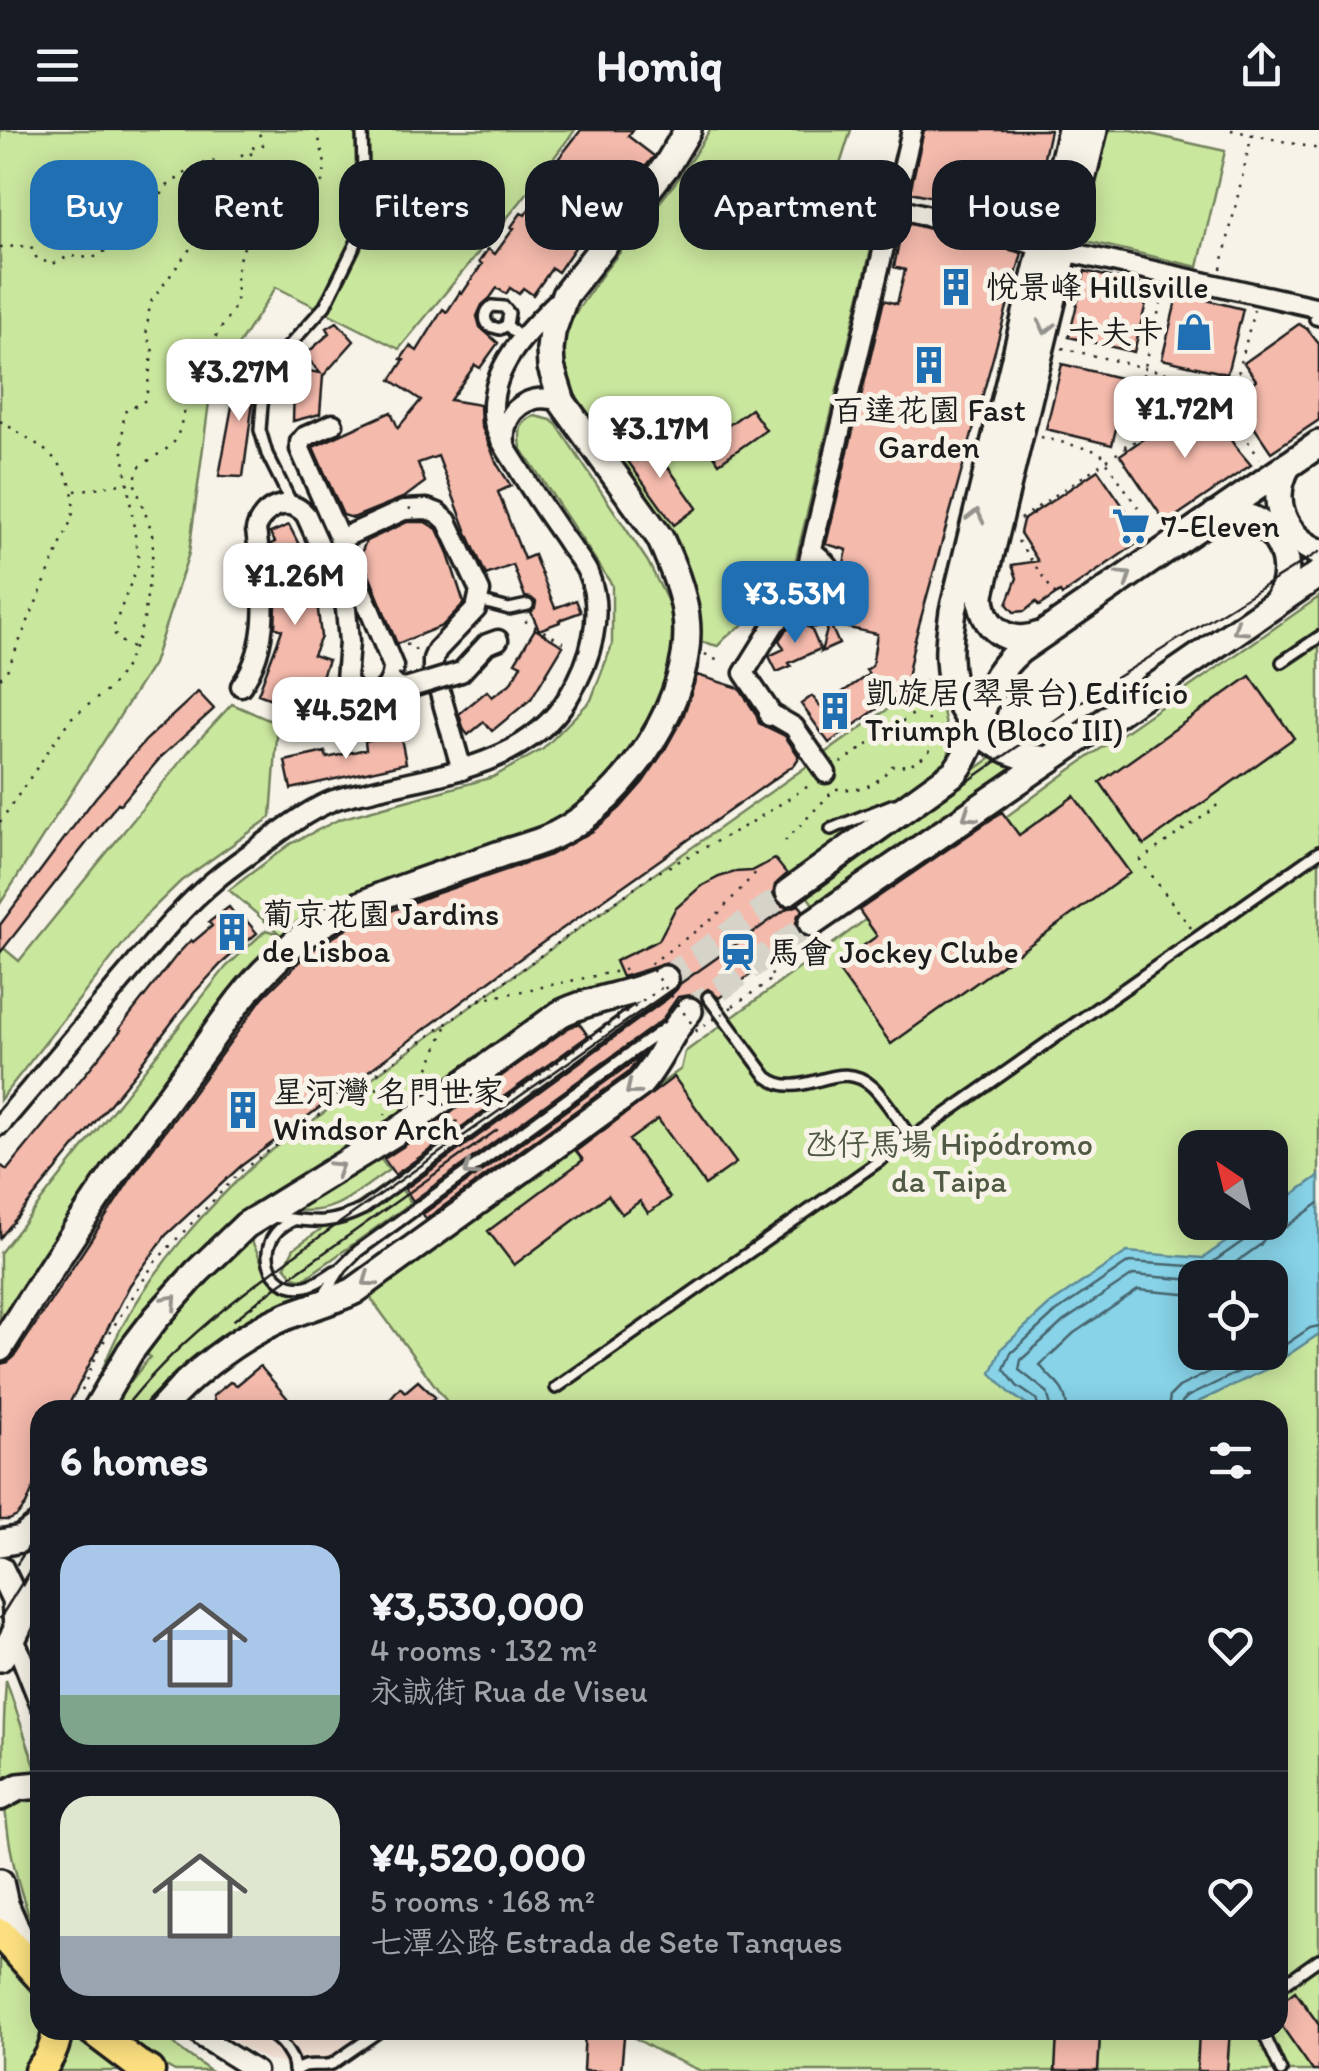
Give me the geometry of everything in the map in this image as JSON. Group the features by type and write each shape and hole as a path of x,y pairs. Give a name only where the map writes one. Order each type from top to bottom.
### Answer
{"main road":[{"path":"0,1348 165,1101 266,970 300,938 346,912 559,834 601,804 659,730 684,666 686,617 671,563 660,538 562,402 552,368 551,342 565,294 667,164 688,130"},
{"path":"1066,160 1071,130"},
{"path":"1084,160 1094,130"},
{"path":"1049,760 1007,750 976,728 966,716 954,687 949,660 953,611 1052,250"},
{"path":"1045,632 1022,640 996,631 985,618 981,594 1006,540 1020,432 1042,343 1053,250"},
{"path":"789,892 958,768 968,752 984,698 995,676 1020,650 1319,444"},
{"path":"1280,471 1281,514 1293,536 1319,552"},
{"path":"1216,515 1250,518 1277,540 1286,570 1284,588 1276,604"},
{"path":"812,923 1319,574"},
{"path":"96,1400 156,1318 222,1247 255,1220 401,1129 560,1014 580,1004 666,984"},
{"path":"170,1400 237,1342 289,1316 354,1291 639,1086 658,1062 672,1033 699,1004"},
{"path":"0,1543 21,1539 30,1532"},
{"path":"0,1569 15,1600 0,1682"},
{"path":"10,1642 30,1598"},
{"path":"0,1797 30,1785"},
{"path":"0,1882 30,1957"},
{"path":"0,1933 30,1965"},
{"path":"39,2071 56,2040"},
{"path":"105,2040 150,2071"}],"street":[{"path":"905,160 912,130"},
{"path":"826,773 794,727 770,714 744,673 775,623 799,603 805,614 813,616 824,607 830,570 812,550 884,250"},
{"path":"1062,250 1258,294 1318,316"},
{"path":"0,1125 166,930 213,881 287,826 336,799 496,759 524,743 556,716 588,656 596,613 594,593 587,571 496,432 492,412 510,356 565,294"},
{"path":"510,356 528,342 551,342"},
{"path":"500,378 506,389 528,400"},
{"path":"507,450 506,425 518,406 540,397 562,402"},
{"path":"240,686 250,674 260,648 265,597 258,524 266,512 286,504 306,515 343,597 348,623 349,686 353,692 366,696 380,692 391,681 392,666 299,446 304,437 333,424"},
{"path":"340,539 416,508 438,513 453,530 488,603 470,616 433,659 432,668 462,770"},
{"path":"391,681 405,689 461,672 487,644 498,640"},
{"path":"10,1642 30,1683"},
{"path":"208,2040 256,2071"}],"lane":[{"path":"292,504 267,454 260,430 262,405 268,378 278,358 325,306 359,237 364,212 362,130"},
{"path":"507,325 522,339"},
{"path":"580,428 652,433 681,444"},
{"path":"488,603 510,609 528,605"},
{"path":"1282,662 1319,637"},
{"path":"832,829 933,789"},
{"path":"556,1388 1319,852"},
{"path":"255,1220 265,1217 325,1222 342,1219 363,1208 666,984"},
{"path":"319,1306 329,1285 358,1250 699,1004 774,1082 800,1086 837,1075 853,1075 871,1085 912,1139"},
{"path":"299,1220 280,1228 268,1246 271,1268 278,1278 298,1287 310,1285 342,1267"},
{"path":"97,1400 138,1361"},
{"path":"1288,1981 1319,1959"},
{"path":"280,2040 294,2062 295,2071 306,2065 332,2064 367,2040"},
{"path":"1267,2040 1281,2071"}],"path":[{"path":"236,160 245,152 252,154 251,146 263,145 258,130"},
{"path":"0,822 60,732 81,709 108,690 134,648 144,619 153,550 152,532 134,482 139,467 177,438 197,366 234,308 236,273 246,245 279,228 319,189 325,164 317,130"},
{"path":"1231,130 1319,148"},
{"path":"1218,285 1252,134"},
{"path":"0,247 31,246 37,259 53,264 69,256 93,258 136,233 167,186 178,178"},
{"path":"134,648 116,639 113,629 138,562 122,446 124,412 143,403 148,395 152,346 146,337 150,303 189,250"},
{"path":"1125,448 1168,274"},
{"path":"1069,616 1006,540 1106,461 1240,371 1258,294"},
{"path":"1042,343 1208,383 1280,471"},
{"path":"0,421 62,466 72,482 75,500 72,518 6,673 0,678"},
{"path":"1020,432 1100,452 1166,549"},
{"path":"73,491 134,482"},
{"path":"405,498 414,518"},
{"path":"488,603 588,656"},
{"path":"402,647 410,644 421,656"},
{"path":"93,1400 99,1349 156,1262 242,1170 652,875 749,824 954,687"},
{"path":"784,841 836,788 868,788 892,766 909,765 928,754 932,744 927,705"},
{"path":"1198,938 1140,860 1216,806 1210,798"},
{"path":"758,869 715,917 649,965 697,1032 774,978 761,959"},
{"path":"476,1001 630,969"},
{"path":"463,1130 666,984"},
{"path":"448,1020 425,1078 478,1151"},
{"path":"369,1078 389,1106 381,1125"},
{"path":"296,1131 364,1126"}],"shaded area":[{"path":"233,2040 379,2040 333,2071 306,2071 266,2059"}],"green space":[{"path":"0,130 575,130 552,160 525,160 525,196 505,220 505,160 339,160 339,250 481,250 399,349 276,287 211,387 189,553 153,664 0,904"},
{"path":"710,130 851,130 841,160 691,160"},
{"path":"1108,130 1132,130 1225,151 1198,267 1096,243 1096,181"},
{"path":"679,178 679,250 871,250 789,584 776,602 718,646 693,643 671,533 573,391 560,360 561,339 622,250 659,250 659,203"},
{"path":"535,416 557,425 648,562 672,610 672,648 659,704 637,744 578,809 544,829 312,915 282,935 239,983 0,1331 0,1253 226,967 266,930 280,934 229,890 290,844 340,819 493,777 543,749 591,700 612,645 612,585 521,448 523,424"},
{"name":"氹仔馬場 Hipódromo da Taipa","path":"1319,597 1319,2071 701,2071 638,2040 1288,2040 1288,1400 446,1400 369,1296 681,1069 685,1052 1070,770"},
{"path":"936,675 950,746 948,758 933,777 646,975 560,1001 374,1137 272,1198 95,1400 90,1400 118,1335 153,1278 203,1215 261,1158"},
{"path":"232,704 278,724 271,817 181,881 145,916 0,1100 0,945 19,961 193,746"},
{"path":"994,756 1021,768 817,910 803,890"},
{"path":"379,1157 389,1170 343,1202 319,1210 290,1209 322,1195"},
{"path":"394,1178 411,1203 307,1277 294,1277 285,1266 294,1248"},
{"path":"248,1236 270,1279 284,1290 295,1292 297,1298 166,1400 116,1400 150,1357 142,1350 137,1351"},
{"path":"6,1680 30,1751 30,1917 10,1846 3,1749"},
{"path":"0,1954 30,1986 30,2040 42,2040 37,2057 26,2071 0,2071"},
{"path":"65,2040 83,2040 123,2071 55,2071"},
{"path":"125,2040 171,2040 210,2071 175,2071"}],"water":[{"path":"1319,1176 1319,1334 1288,1355 1288,1260 1178,1260 1178,1370 1265,1370 1203,1400 1020,1400 991,1373 1002,1348 1050,1304 1127,1252 1203,1258 1229,1240 1288,1240 1288,1198"}],"building":[{"path":"581,130 633,130 628,136 654,156 651,160 557,160"},
{"path":"924,130 1050,130 1043,160 932,160 932,197 912,192"},
{"path":"521,213 525,215 525,250 573,250 558,272 552,268 533,295 523,288 519,294 510,288 506,294 497,288 482,305 477,316 480,327 498,343 480,368 475,365 450,400 480,405 481,425 511,486 498,492 524,559 534,555 555,608 576,600 581,612 539,630 531,612 536,602 525,597 513,565 486,575 438,456 418,463 425,482 405,497 353,518 343,515 313,447 391,412 398,428 421,400 391,380 404,360 401,359 410,346 417,351 443,309 447,312 462,294 487,250 495,254 505,250 505,240"},
{"path":"912,224 932,230 932,250 1022,253 914,643 905,689 829,743 801,704 812,696 821,707 869,674 866,670 872,666 877,634 830,624 839,644 821,652 829,622 840,601 847,550 826,544 884,300 897,304 905,270 894,267 897,250 912,250"},
{"path":"1085,271 1150,287 1134,352 1069,337"},
{"path":"1178,293 1243,309 1227,374 1162,359"},
{"path":"337,322 354,341 323,376 320,414 293,421 297,369 320,373 305,355 330,333 327,328"},
{"path":"1299,324 1319,344 1319,420 1271,452 1233,396 1256,380 1244,363"},
{"path":"250,361 257,370 243,477 219,476 238,374"},
{"path":"1062,364 1128,380 1112,445 1046,429"},
{"path":"1202,398 1251,465 1166,523 1120,455"},
{"path":"751,409 766,430 719,463 705,442"},
{"path":"639,440 650,442 697,508 674,525 622,453"},
{"path":"1098,470 1145,538 1062,595 1060,592 1039,606 1036,602 1025,611 1014,612 1007,604 1017,578 1012,565 1038,561 1020,533 1023,520"},
{"path":"407,522 425,522 437,529 464,603 442,626 397,644 362,551 366,541"},
{"path":"289,525 325,596 318,610 321,637 313,655 328,660 309,711 275,705 277,701 258,694 282,630 275,627 276,605 282,591 274,575 271,544 275,542 270,533"},
{"path":"797,623 811,628 820,649 777,672 769,656 784,649 779,640"},
{"path":"535,629 563,646 531,699 492,731 484,722 468,735 459,714 487,691 492,697 510,684 521,665 515,662"},
{"name":"星河灣 名門世家 Windsor Arch","path":"697,675 736,687 759,723 785,736 798,759 241,1166 166,1235 130,1285 71,1400 30,1400 30,1496 17,1516 0,1520 0,1364 14,1357 133,1175 263,997 309,952 350,927 550,855 593,831 643,782 683,717"},
{"path":"1250,676 1294,738 1144,845 1100,782"},
{"path":"198,692 214,709 118,803 0,953 0,925 61,843 146,740"},
{"path":"400,733 406,763 291,789 285,761 325,752 327,758 366,749 365,741"},
{"path":"1074,796 1130,873 891,1044 835,966 877,936 859,910 1002,812 1019,835"},
{"path":"775,859 787,874 775,885 773,895 782,906 799,905 803,910 796,923 803,936 719,998 708,989 701,993 701,1000 691,995 678,997 661,1021 413,1201 405,1189 668,998 681,982 679,972 668,963 622,977 615,961 659,940 675,909 700,887 735,872 752,871"},
{"path":"229,907 257,933 194,993 140,1067 0,1238 0,1165 7,1170 176,956"},
{"path":"579,1023 588,1036 395,1175 384,1159"},
{"path":"641,1056 628,1073 426,1219 423,1214"},
{"path":"674,1077 736,1163 705,1185 658,1119 629,1140 670,1198 648,1213 640,1201 622,1214 608,1195 514,1265 488,1231 583,1160 576,1151"},
{"path":"260,1366 289,1400 214,1400 213,1396 230,1382 237,1385"},
{"path":"418,1381 435,1397 389,1400 400,1387 405,1392"},
{"path":"1295,1991 1319,2025 1319,2071 1313,2071 1288,2035 1288,1996"},
{"path":"585,2040 624,2040 621,2071 583,2071"},
{"path":"1057,2040 1100,2040 1098,2071 1055,2071"},
{"path":"1199,2040 1229,2040 1227,2071 1197,2071"}],"tunnel":[{"path":"665,979 789,892"},
{"path":"689,1011 812,923"}],"tram line":[{"path":"131,1400 187,1341 311,1243 1108,683 1319,552"},
{"path":"234,1320 497,1130"},
{"path":"152,1400 175,1375"},
{"path":"17,1564 30,1544"},
{"path":"0,1618 30,1570"}],"place":[{"name":"悅景峰 Hillsville","path":"956,287"},
{"name":"卡夫卡","path":"1194,332"},
{"name":"百達花園 Fast Garden","path":"929,365"},
{"name":"7-Eleven","path":"1131,526"},
{"name":"凱旋居(翠景台) Edifício Triumph (Bloco III)","path":"835,711"},
{"name":"葡京花園 Jardins de Lisboa","path":"232,932"},
{"name":"馬會 Jockey Clube","path":"738,952"},
{"name":"星河灣 名門世家 Windsor Arch","path":"243,1110"}]}
